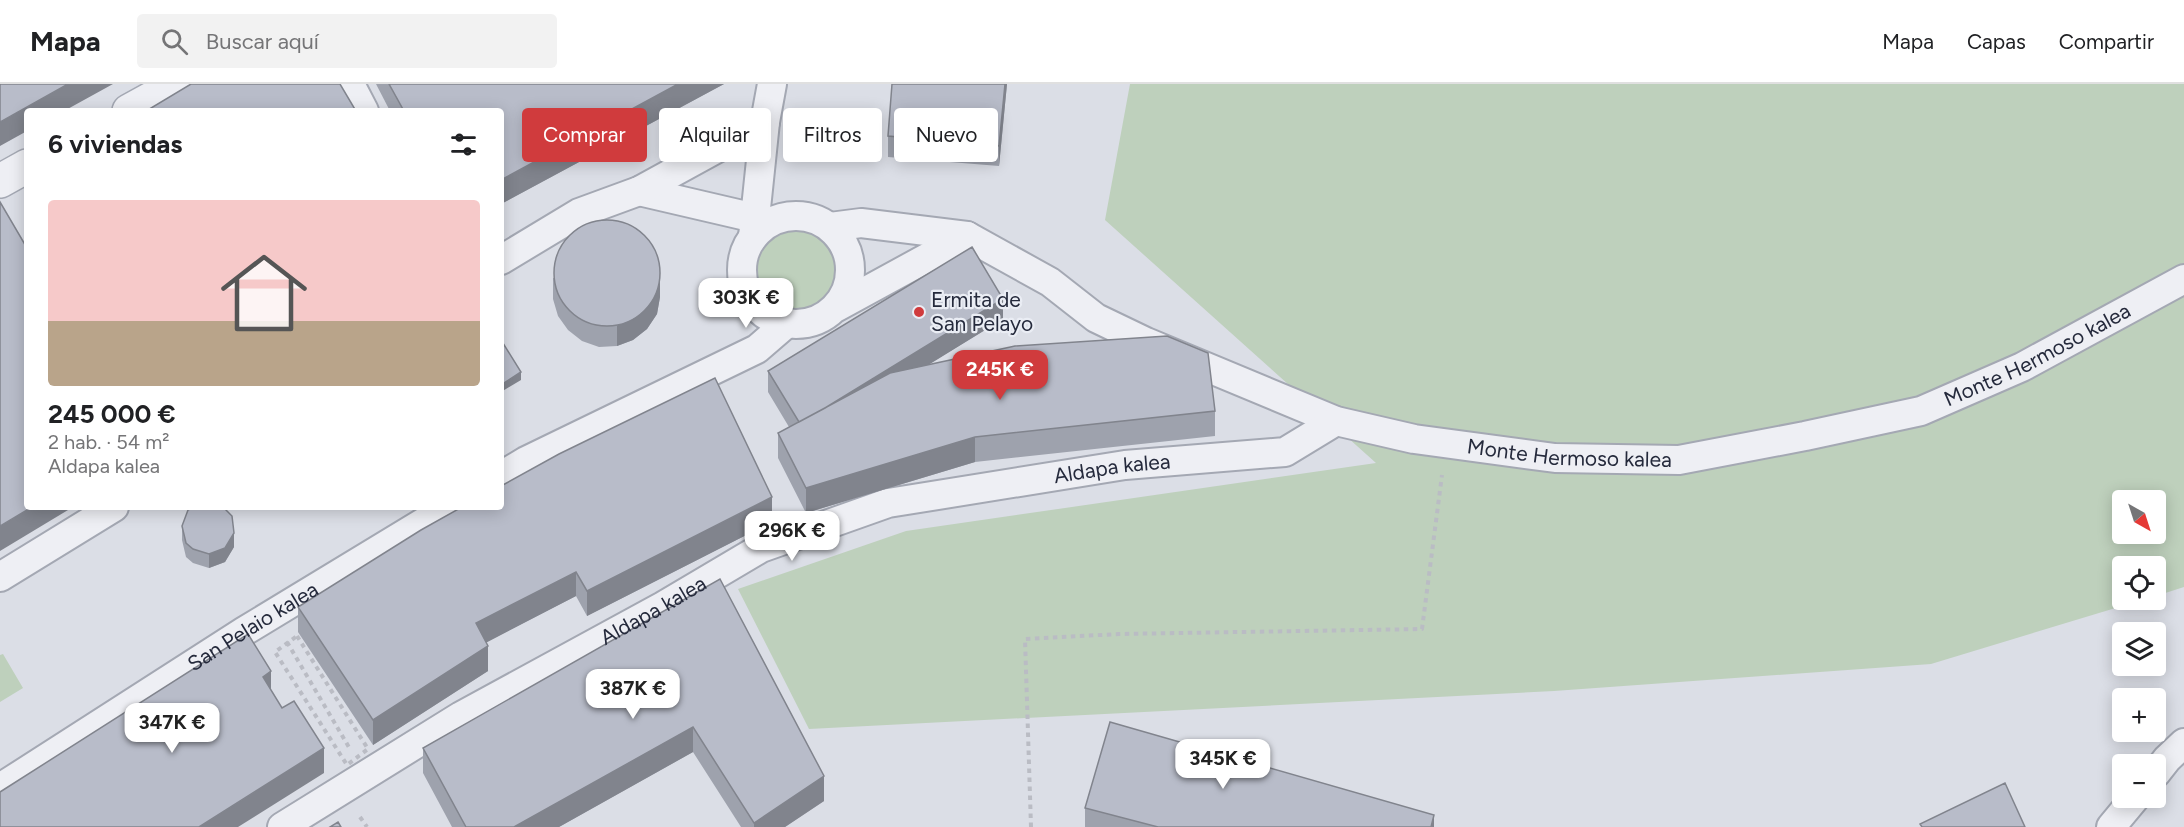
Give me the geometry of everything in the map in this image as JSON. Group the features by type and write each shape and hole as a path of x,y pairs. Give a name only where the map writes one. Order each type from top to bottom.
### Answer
{"street":[{"path":"134,108 178,84"},
{"path":"350,84 362,108"},
{"path":"768,108 772,84"},
{"path":"504,258 579,213 639,191 692,162"},
{"path":"761,162 754,227 745,253 742,272 745,289 754,306 768,317 786,324 804,324 822,318 837,307 967,236"},
{"path":"639,191 754,227 799,215 815,219 830,227 843,240 850,257 851,275 846,292 837,307"},
{"name":"Monte Hermoso kalea","path":"830,227 861,222 967,236 1050,282 1096,318 1146,342 1336,421 1414,439 1555,458 1679,460 1921,411 2022,367 2184,279"},
{"path":"504,474 526,461 757,349 786,324"},
{"name":"Aldapa kalea","path":"282,827 360,766 460,716 663,606 761,548 888,502 1125,465 1285,452 1336,421"},
{"path":"0,577 109,510"},
{"name":"San Pelaio kalea","path":"0,788 243,632 444,510"},
{"path":"2166,760 2184,743"},
{"path":"2111,827 2127,808"}],"path":[{"path":"1031,827 1025,639 1119,634 1422,629 1440,481 1451,445"},
{"path":"297,636 368,749 360,766 347,765 275,652 297,636"},
{"path":"295,655 360,766"},
{"path":"360,817 367,827"}],"green space":[{"path":"1130,84 2184,84 2184,587 2166,593 2166,556 2112,556 2112,609 1931,664 1554,691 809,729 738,589 906,531 1376,463 1105,220"},
{"path":"797,231 812,234 825,243 834,256 837,271 834,286 825,299 812,308 797,311 782,308 769,299 760,286 757,271 760,256 769,243 782,234"},
{"path":"3,654 23,688 0,702 0,655"}],"building":[{"path":"0,84 68,84 24,108 0,122"},
{"path":"191,84 340,84 354,108 151,108"},
{"path":"389,84 678,84 634,108 522,108 522,162 534,162 504,178 504,108 402,108"},
{"path":"892,84 1005,84 999,146 998,108 894,108 894,137 888,136"},
{"path":"0,202 24,243 24,510 27,510 0,526"},
{"path":"607,220 627,224 645,235 656,253 660,273 656,293 645,311 627,322 607,326 587,322 569,311 558,293 554,273 558,253 569,235 587,224"},
{"path":"972,247 1003,299 799,422 768,371"},
{"path":"1167,336 1208,353 1215,411 975,437 806,488 778,433 890,373 1015,346"},
{"path":"504,345 521,372 504,383"},
{"path":"715,378 772,497 587,591 576,572 476,623 488,646 373,720 298,607 457,510 504,510 504,484 559,454"},
{"path":"188,510 226,510 232,516 234,533 225,548 209,554 193,549 186,543 182,526"},
{"path":"720,579 824,776 754,823 693,727 514,827 466,827 423,748"},
{"path":"248,634 271,671 263,677 282,708 294,701 324,748 199,827 0,827 0,792"},
{"path":"1110,722 1434,815 1431,827 1158,827 1085,808"},
{"path":"2005,783 2025,827 1922,827 1920,824"},
{"path":"338,822 341,827 330,827"}],"place":[{"name":"Ermita de San Pelayo","path":"919,312"}]}
